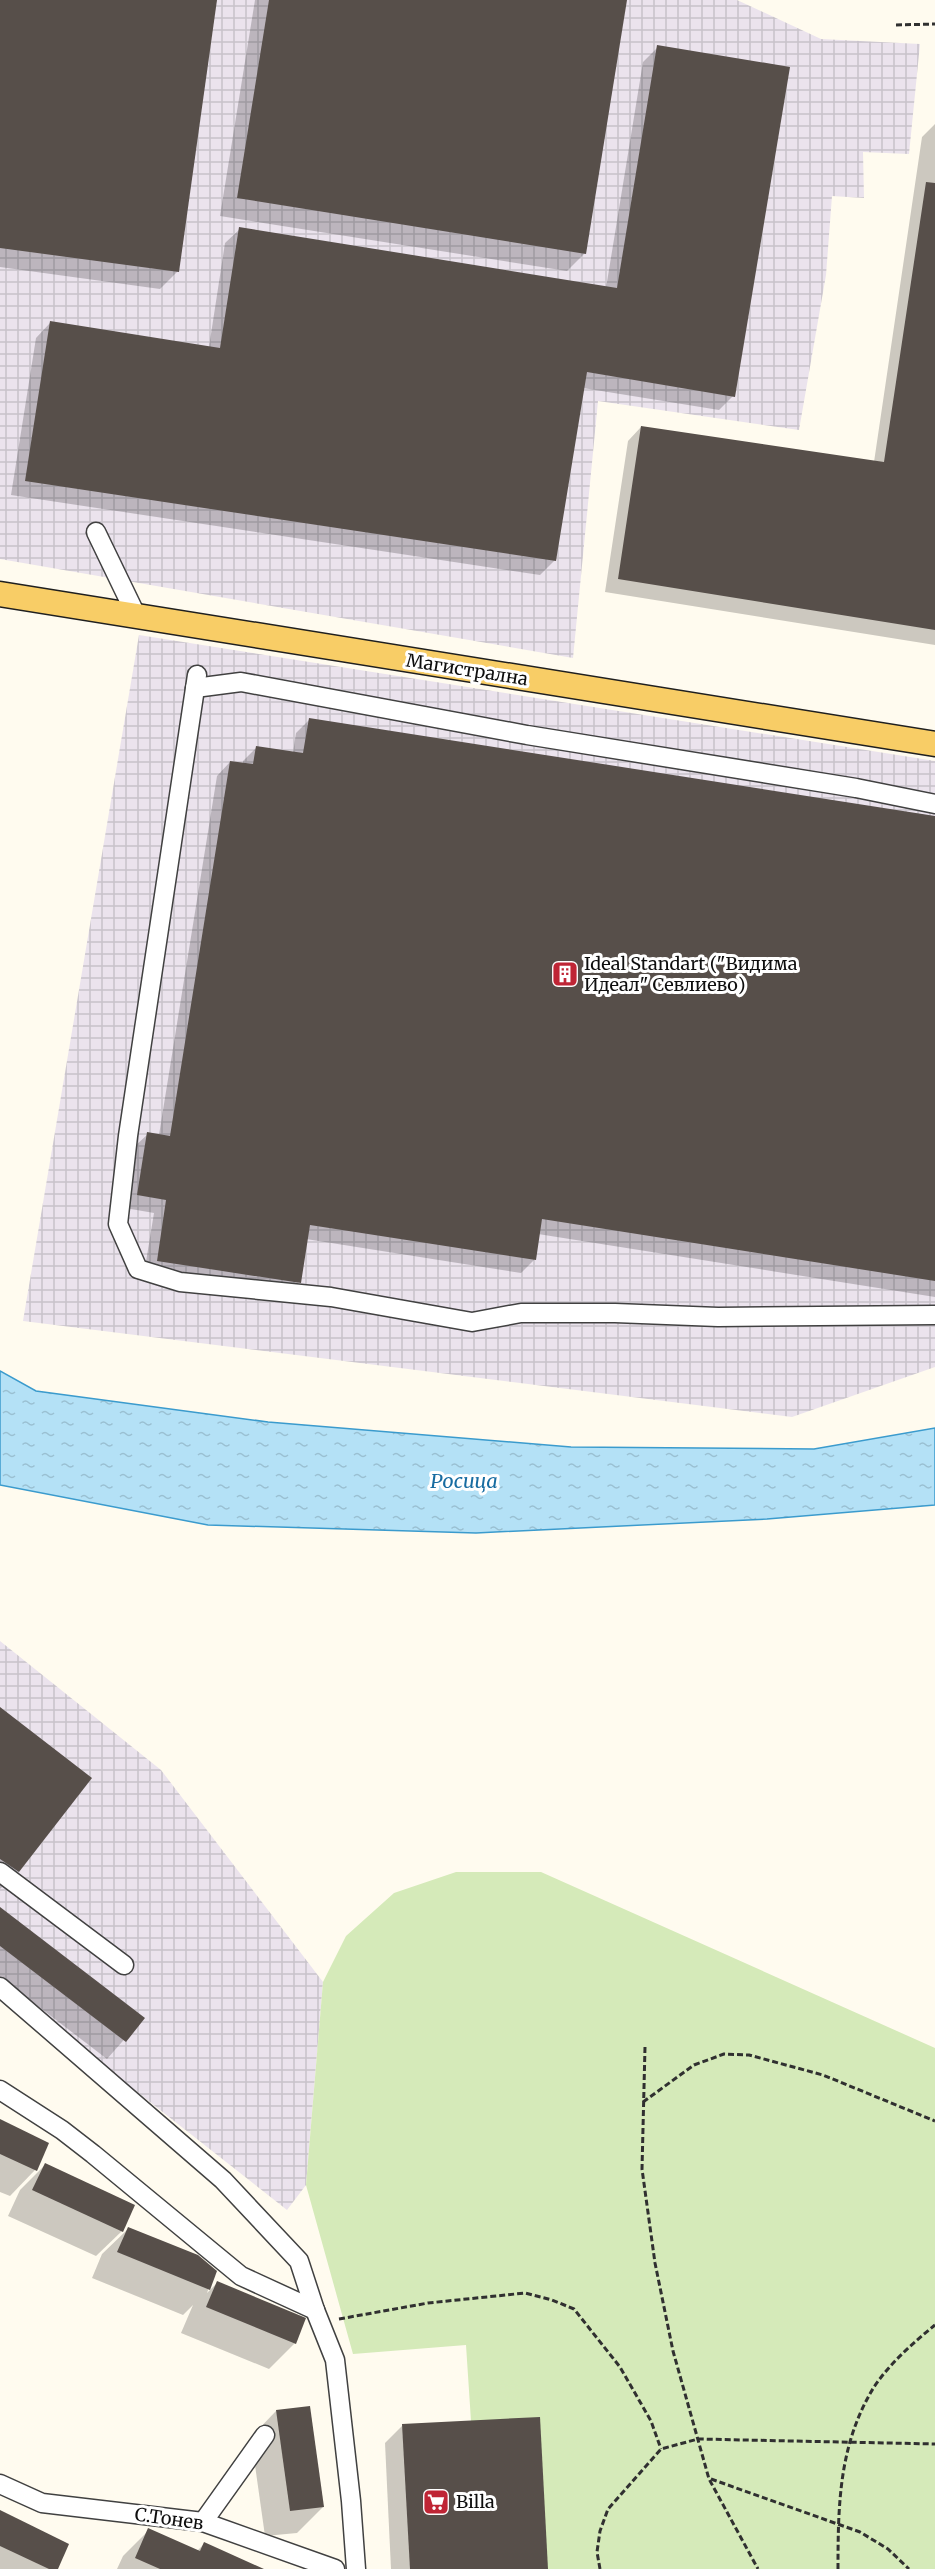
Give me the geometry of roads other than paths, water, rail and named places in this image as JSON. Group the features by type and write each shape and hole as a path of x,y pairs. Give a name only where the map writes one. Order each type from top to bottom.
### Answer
{"main road":[{"name":"Магистрална","path":"0,594 935,744"}],"street":[{"path":"96,532 137,617"},
{"path":"935,804 856,788 527,735 241,682 196,681 118,1224 138,1269 180,1282 331,1297 472,1322 521,1313 615,1313 718,1317 935,1315"},
{"path":"0,1872 124,1965"},
{"path":"3,1994 223,2180 299,2261 317,2316 335,2360 342,2409 356,2569"},
{"path":"0,2090 62,2130 241,2276 317,2316"},
{"path":"203,2522 266,2435"},
{"name":"С.Тонев","path":"0,2484 42,2503 203,2522 334,2569"}],"water":[{"name":"Росица","path":"0,1371 36,1391 268,1422 571,1447 814,1449 935,1428 935,1505 767,1519 476,1533 208,1525 0,1485"}],"place":[{"name":"Ideal Standart (\"Видима Идеал\" Севлиево)","path":"565,974"},
{"name":"Billa","path":"436,2502"}]}
